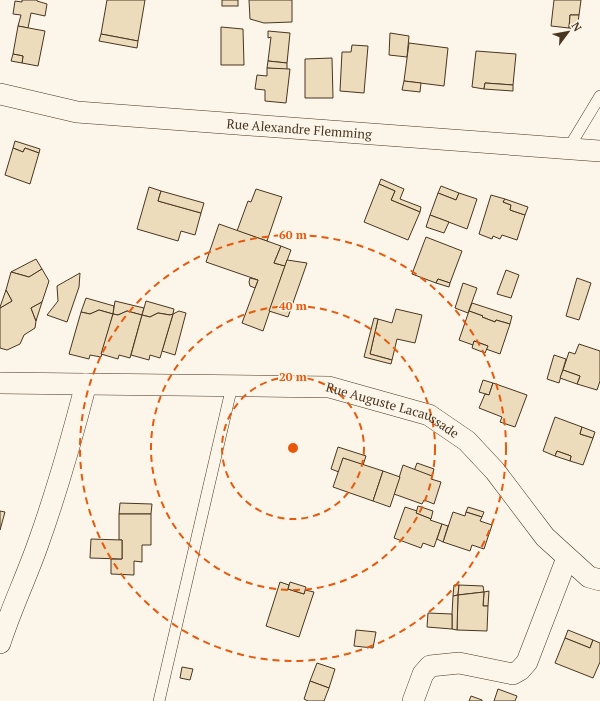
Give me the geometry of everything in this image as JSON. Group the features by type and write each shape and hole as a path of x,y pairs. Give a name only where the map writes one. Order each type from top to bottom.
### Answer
{"street":[{"name":"Rue Alexandre Flemming","path":"0,94 77,112 600,151"},
{"name":"Rue Auguste Lacaussade","path":"0,383 329,388 429,415 468,440 495,471 546,537 589,577 600,580"},
{"path":"0,643 8,618 38,545 67,457 86,384"},
{"path":"414,701 423,674 430,666 459,663 513,674 520,670 527,662 567,558"}],"lane":[{"path":"568,149 600,96"},
{"path":"159,701 232,386"}],"building":[{"path":"22,0 37,0 47,4 45,16 31,13 28,28 18,26 21,15 13,14 15,1 22,2"},
{"path":"107,0 145,0 138,41 101,34"},
{"path":"222,0 238,0 238,6 222,6"},
{"path":"249,0 292,0 292,22 264,23 250,19"},
{"path":"554,0 581,0 579,15 570,15 569,28 551,26"},
{"path":"570,15 579,15 577,29 569,28"},
{"path":"18,26 45,31 38,66 22,63 23,56 13,54"},
{"path":"221,27 243,29 244,65 221,65"},
{"path":"268,31 290,33 287,63 268,61 271,37 268,38"},
{"path":"390,33 409,36 407,57 389,55"},
{"path":"101,34 138,41 137,48 99,41"},
{"path":"409,43 448,48 444,86 404,81"},
{"path":"352,45 368,46 364,93 340,91 342,52 351,52"},
{"path":"476,51 516,54 513,85 485,83 484,89 472,87"},
{"path":"13,54 23,56 22,63 11,61"},
{"path":"332,58 333,98 305,98 305,59"},
{"path":"268,61 287,63 287,70 267,68"},
{"path":"267,68 290,69 286,103 265,101 265,90 255,89 257,75 267,76"},
{"path":"404,81 421,83 420,92 402,90"},
{"path":"485,83 513,85 513,91 484,89"},
{"path":"15,141 40,149 39,153 25,148 23,152 13,148"},
{"path":"13,148 23,152 25,148 39,153 30,184 5,175"},
{"path":"381,179 404,189 400,199 421,207 420,212 391,200 395,191 379,184"},
{"path":"379,184 395,191 391,200 420,212 408,240 364,222"},
{"path":"441,186 459,193 456,200 438,193"},
{"path":"149,187 161,191 158,201 201,213 195,235 181,231 178,241 137,229"},
{"path":"256,189 282,197 267,241 237,231 248,201 251,202"},
{"path":"161,191 204,203 201,213 158,201"},
{"path":"438,193 456,200 459,193 477,199 467,229 430,215"},
{"path":"491,195 505,199 503,202 511,205 510,210 525,215 517,240 502,235 500,239 493,236 492,239 479,234"},
{"path":"505,199 528,207 525,215 510,210 511,205 503,202"},
{"path":"430,215 449,222 444,233 426,227"},
{"path":"219,224 281,246 274,263 285,266 263,331 242,323 258,280 206,262"},
{"path":"426,237 462,251 450,283 438,279 436,283 412,274"},
{"path":"281,246 291,250 285,266 274,263"},
{"path":"36,259 42,269 29,277 11,272"},
{"path":"287,260 307,263 288,317 269,311"},
{"path":"42,269 49,281 42,302 31,308 36,321 35,328 24,335 20,344 7,350 0,348 0,308 12,301 6,290 11,272 29,277"},
{"path":"506,270 519,275 511,298 497,294"},
{"path":"80,273 79,287 67,322 47,315 58,301 57,286"},
{"path":"250,278 258,280 255,288 250,286"},
{"path":"577,278 591,283 579,320 566,316"},
{"path":"438,279 450,283 449,287 436,283"},
{"path":"463,283 477,288 468,313 455,308"},
{"path":"6,290 12,301 0,308 0,307"},
{"path":"86,298 114,306 113,314 99,310 90,314 81,312"},
{"path":"115,301 144,308 142,315 127,311 118,315 113,314"},
{"path":"146,301 174,309 173,314 158,313 150,317 142,315"},
{"path":"42,302 36,321 31,308"},
{"path":"472,303 512,316 510,324 496,320 495,322 469,311"},
{"path":"396,309 422,315 415,343 397,339 392,360 370,354 378,319 392,323"},
{"path":"99,310 113,314 101,357 90,355 89,359 69,354 81,312 90,314"},
{"path":"127,311 142,315 130,358 119,355 118,359 101,354 113,314 118,315"},
{"path":"179,311 186,313 175,355 162,351 173,314"},
{"path":"469,311 495,322 496,320 510,324 500,354 486,349 488,346 474,341 473,345 459,340"},
{"path":"158,313 173,314 160,358 150,355 149,360 131,355 142,315 150,317"},
{"path":"374,318 378,319 370,354 392,360 391,364 364,357"},
{"path":"474,341 488,346 485,353 472,348"},
{"path":"579,344 600,351 600,381 597,390 577,384 580,376 563,370 569,352 575,354"},
{"path":"554,355 566,359 559,383 547,379"},
{"path":"563,370 580,376 577,384 560,378"},
{"path":"483,380 493,383 489,395 479,392"},
{"path":"493,383 527,395 515,427 500,422 502,417 479,408 485,394 489,395"},
{"path":"555,417 582,427 580,434 593,438 583,465 570,461 571,456 557,451 555,456 543,451"},
{"path":"582,427 595,432 593,438 580,434"},
{"path":"338,447 366,456 363,465 343,458 339,472 331,469"},
{"path":"557,451 571,456 570,461 555,456"},
{"path":"343,458 383,471 373,501 333,487"},
{"path":"417,463 434,469 432,476 414,471"},
{"path":"403,465 432,476 431,479 441,482 434,504 424,500 422,504 394,494"},
{"path":"383,471 400,477 390,507 373,501"},
{"path":"120,503 152,504 151,514 119,514"},
{"path":"418,506 433,511 431,519 416,513"},
{"path":"405,507 417,511 416,513 431,519 430,520 442,524 434,547 423,543 421,548 394,538"},
{"path":"468,507 484,512 482,517 466,512"},
{"path":"0,511 5,512 0,530"},
{"path":"453,512 465,516 466,512 482,517 480,521 492,525 484,549 472,545 470,551 443,542"},
{"path":"119,514 151,514 151,545 142,545 142,562 134,561 134,575 111,574 111,559 122,559 122,540 119,540"},
{"path":"442,524 448,526 443,542 437,539"},
{"path":"91,539 122,540 122,559 90,558"},
{"path":"280,582 289,585 288,589 304,594 305,590 314,592 299,637 266,626"},
{"path":"290,582 306,587 304,594 288,589"},
{"path":"454,585 459,585 458,595 453,596"},
{"path":"459,585 483,586 484,592 458,595"},
{"path":"489,591 488,606 483,606 484,592"},
{"path":"484,592 483,606 488,606 487,631 457,630 458,595"},
{"path":"458,595 457,630 452,629 452,614 453,596"},
{"path":"428,613 452,614 452,629 427,627"},
{"path":"356,630 376,632 373,648 354,646"},
{"path":"568,630 593,640 590,648 565,638"},
{"path":"565,638 590,648 593,640 600,643 600,662 593,678 555,663"},
{"path":"317,663 335,669 329,688 310,681"},
{"path":"182,667 193,669 190,680 180,678"},
{"path":"310,681 329,688 324,701 308,701 304,699"},
{"path":"498,689 517,696 515,701 494,701"},
{"path":"471,696 482,700 482,701 469,701"}]}
